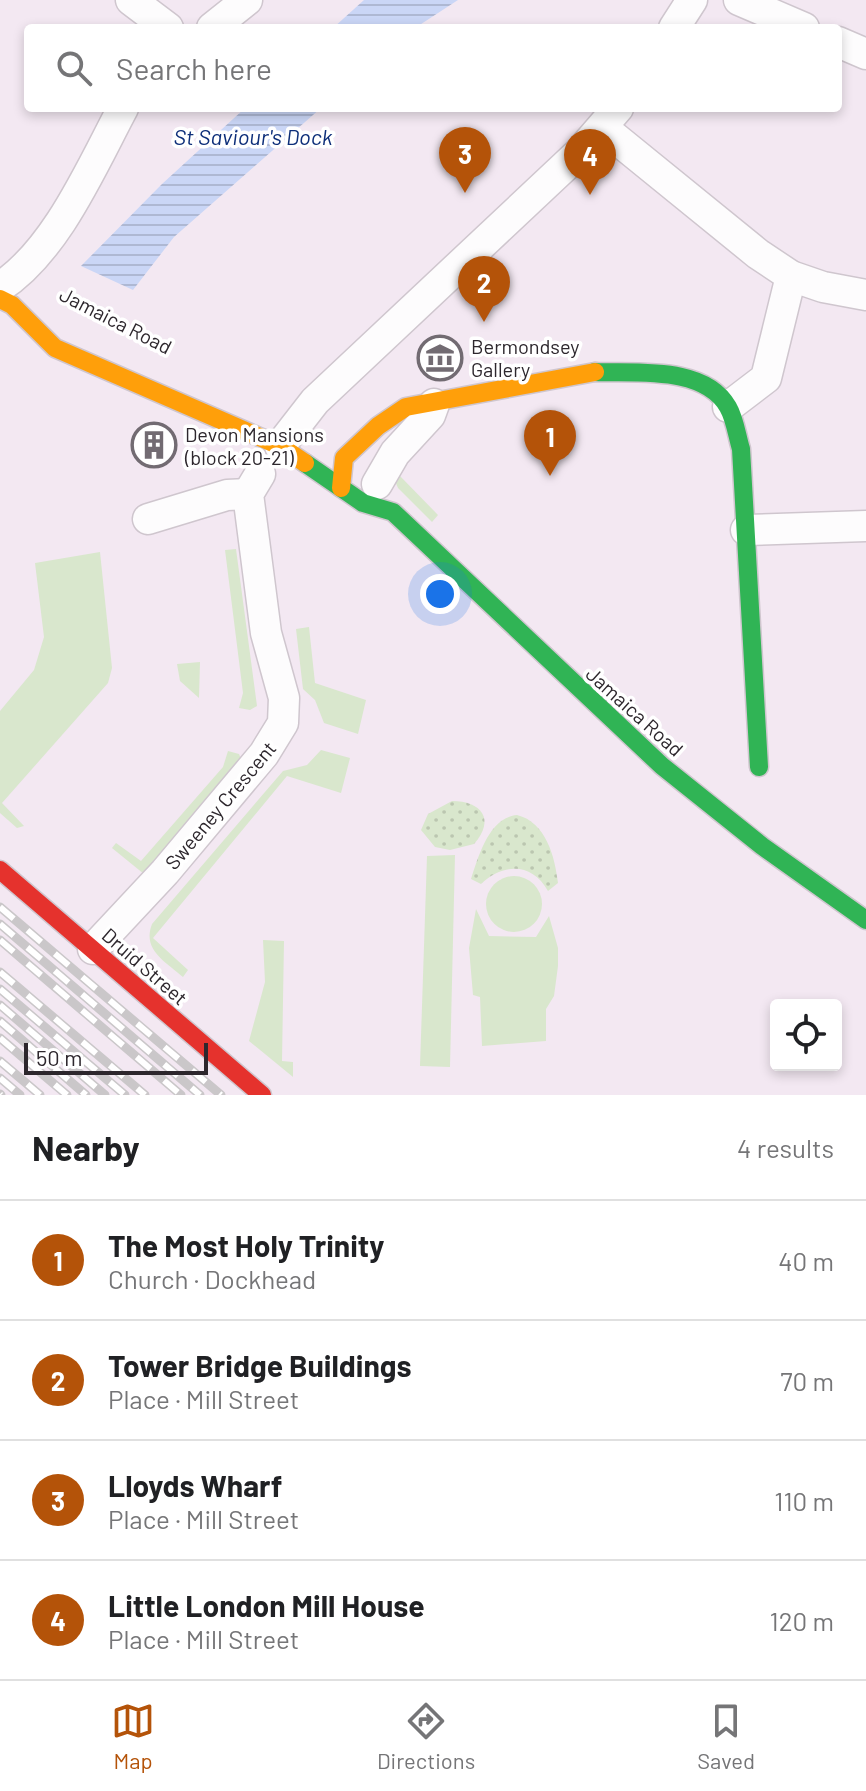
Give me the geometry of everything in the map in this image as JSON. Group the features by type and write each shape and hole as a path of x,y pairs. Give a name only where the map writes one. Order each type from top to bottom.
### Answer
{"main road":[{"name":"Jamaica Road","path":"4,297 46,310"},
{"name":"Jamaica Road","path":"4,297 55,348 290,430 341,488 363,503 393,512 601,712 677,778 791,869 866,920"},
{"path":"341,488 344,458 378,426 406,407 434,404 557,375 607,372 674,375 715,393 728,407 741,449 759,767"},
{"name":"Jamaica Road","path":"328,446 344,458 384,471 393,512"},
{"name":"Druid Street","path":"0,870 262,1095"}],"street":[{"path":"131,0 163,24"},
{"path":"217,24 247,0"},
{"path":"677,24 692,0"},
{"path":"739,0 795,24"},
{"path":"842,44 866,54"},
{"path":"4,297 44,246 121,112"},
{"path":"290,430 357,360 611,118 758,254 791,276 823,287 866,295"},
{"path":"728,407 766,378 791,276"},
{"path":"384,471 430,415 434,404"},
{"name":"Sweeney Crescent","path":"93,949 235,790 264,754 283,723 284,698 266,633 254,484 148,519"},
{"path":"746,530 866,526"}],"green space":[{"path":"399,475 438,515 432,522 398,488 395,481"},
{"path":"236,549 257,706 250,710 239,708 243,693 225,550"},
{"path":"100,552 112,668 108,683 2,803 24,826 17,828 0,813 0,711 34,670 44,637 35,563"},
{"path":"309,627 315,683 366,700 358,734 324,723 315,700 303,689 296,629"},
{"path":"200,662 199,698 180,681 177,664"},
{"path":"321,750 350,758 341,793 287,776 153,938 188,970 183,977 153,948 150,941 152,924 283,771 307,765"},
{"path":"228,751 239,754 241,759 144,874 112,848 116,843 141,861 223,767"},
{"path":"452,801 478,808 484,819 484,827 474,844 450,850 435,847 421,830 428,814"},
{"path":"517,815 535,825 547,842 558,883 548,891 534,875 517,869 498,872 481,884 471,879 492,830 507,818"},
{"path":"455,855 450,1067 420,1066 427,856"},
{"path":"514,876 534,884 542,904 534,924 514,932 494,924 486,904 494,884"},
{"path":"476,909 489,936 536,937 549,916 558,948 558,966 554,996 546,1009 546,1041 482,1046 480,997 473,995 469,948"},
{"path":"263,940 284,941 282,1061 293,1062 293,1077 249,1041 265,982"}],"water":[{"path":"364,0 458,0 421,24 337,24"},
{"name":"St Saviour's Dock","path":"241,112 316,112 174,237 133,290 81,266 162,184"}],"railway":[{"path":"0,907 221,1095"},
{"path":"0,924 200,1095"},
{"path":"0,940 181,1095"},
{"path":"0,972 145,1095"},
{"path":"0,989 125,1095"},
{"path":"0,1005 105,1095"},
{"path":"0,1021 86,1095"},
{"path":"0,1038 67,1095"},
{"path":"0,1061 40,1095"},
{"path":"0,1078 20,1095"}],"traffic: fast":[{"path":"595,372 668,374 686,378 703,384 728,407 741,449 759,767"},
{"path":"305,463 363,503 393,512 662,766 762,846 866,920"}],"traffic: slow":[{"path":"0,299 12,305 55,348 280,446 305,463"},
{"path":"341,488 344,458 378,426 406,407 595,372"}],"traffic: jam":[{"path":"0,870 262,1095"}],"place":[{"name":"Lloyds Wharf","path":"465,193"},
{"name":"Little London Mill House","path":"590,195"},
{"name":"Tower Bridge Buildings","path":"484,322"},
{"name":"Bermondsey Gallery","path":"440,358"},
{"name":"Devon Mansions (block 20-21)","path":"154,445"},
{"name":"The Most Holy Trinity","path":"550,476"}]}
